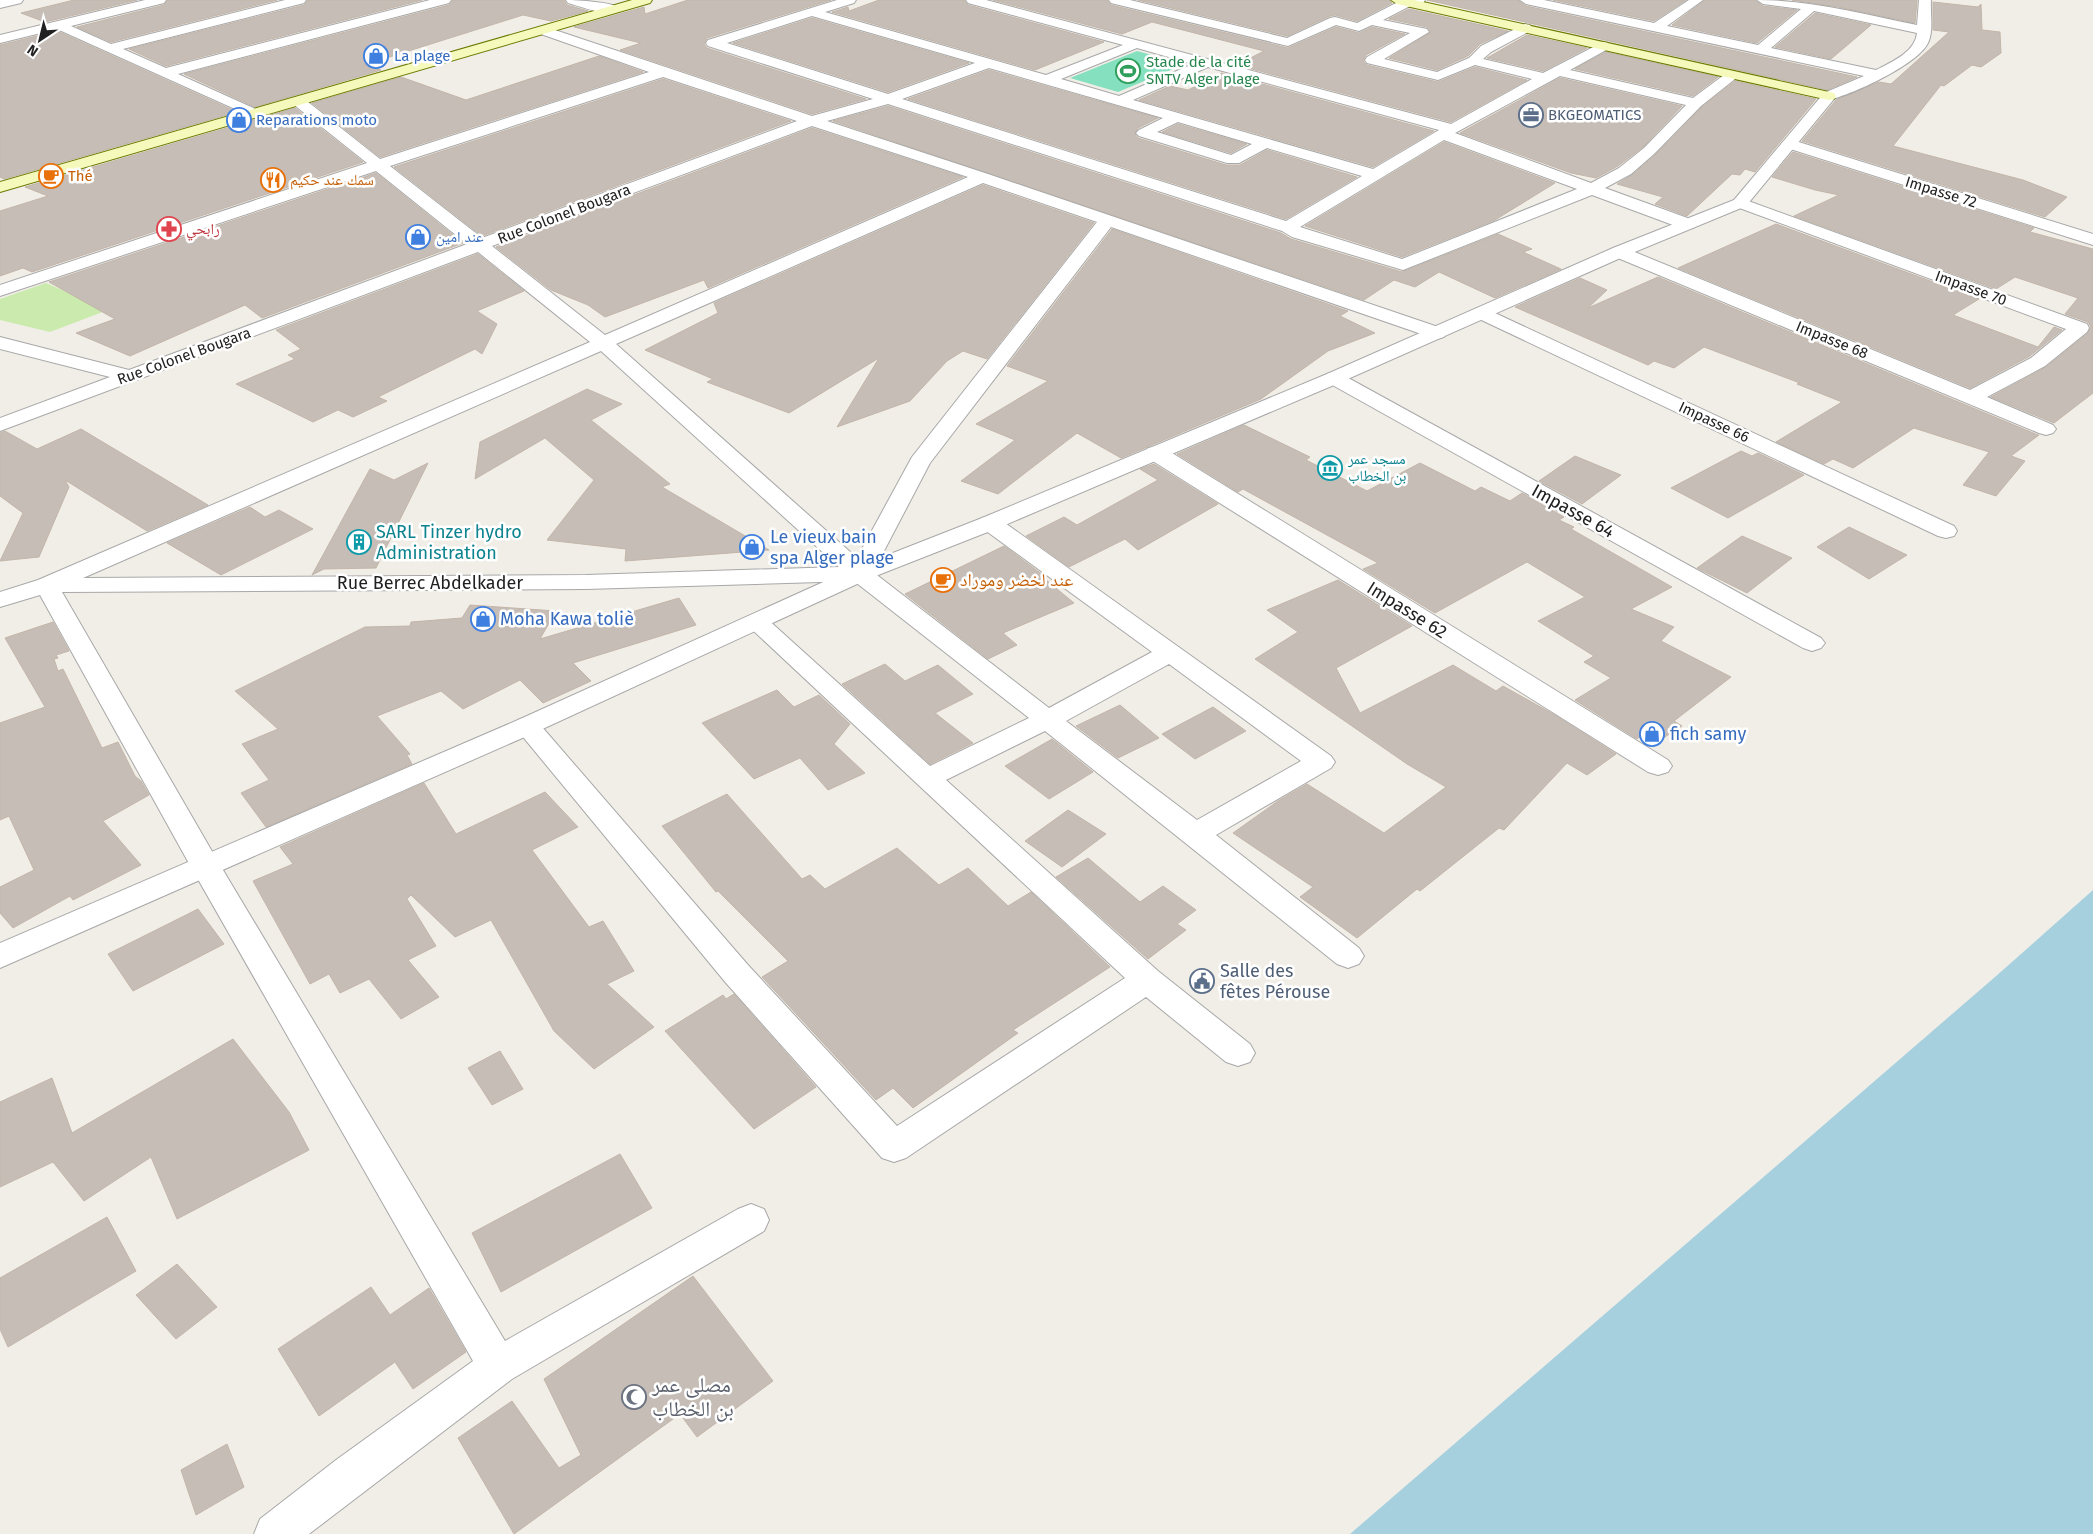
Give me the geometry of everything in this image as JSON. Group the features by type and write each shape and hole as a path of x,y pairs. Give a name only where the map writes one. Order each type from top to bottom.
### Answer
{"main road":[{"path":"0,187 646,0"},
{"path":"1408,1 1829,96"}],"street":[{"path":"0,4 17,0"},
{"path":"0,39 160,0"},
{"path":"110,48 300,0"},
{"path":"165,73 445,0"},
{"path":"572,0 594,7 614,9"},
{"path":"596,0 607,3 614,9"},
{"path":"850,0 713,44 1288,227 1298,233 1403,266 1592,189 1625,171 1650,151 1696,103 1733,75"},
{"path":"972,0 1206,63 1448,132 1687,224"},
{"path":"1115,0 1288,42 1335,21 1359,27 1408,1"},
{"path":"1526,0 1875,74"},
{"path":"1656,28 1697,0"},
{"path":"1763,0 1811,7 1922,30"},
{"path":"1761,50 1811,7"},
{"path":"0,956 527,726 860,574 990,523 1334,378 1619,252 1740,203 1829,96 1896,66 1914,52 1923,40 1921,7"},
{"path":"812,12 1376,175"},
{"path":"1371,21 1422,32 1372,60 1438,76 1474,61 1486,49 1525,28"},
{"path":"59,25 255,114"},
{"path":"543,30 663,72 982,177 1437,333"},
{"path":"1047,80 1136,44"},
{"path":"1288,227 1448,132 1603,46"},
{"path":"1474,61 1544,78"},
{"name":"Rue Colonel Bougara","path":"0,425 810,121 888,99 989,63"},
{"path":"1120,101 1206,63"},
{"path":"1558,71 1696,103"},
{"path":"0,290 663,72"},
{"path":"298,101 603,343 860,574 1195,834 1348,956"},
{"path":"1177,117 1144,133 1232,160 1265,143"},
{"name":"Impasse 72","path":"1789,144 2093,240"},
{"path":"0,600 46,585 982,177"},
{"name":"Impasse 70","path":"1740,203 2080,328 2038,362 1970,398"},
{"path":"860,574 920,462 1107,220"},
{"name":"Impasse 68","path":"1619,252 2046,429"},
{"name":"Impasse 66","path":"1482,313 1946,531"},
{"path":"0,343 129,376"},
{"name":"Impasse 64","path":"1334,378 1812,643"},
{"name":"Impasse 62","path":"1156,453 1658,766"},
{"path":"990,523 1321,762 1195,834"},
{"name":"Rue Berrec Abdelkader","path":"0,586 586,582 860,574"},
{"path":"46,585 206,867 498,1366"},
{"path":"756,622 1147,980 1238,1053"},
{"path":"928,778 1047,720 1170,653"},
{"path":"527,726 737,974 894,1147 1147,980"},
{"path":"275,1534 498,1366 751,1220"}],"green space":[{"name":"Stade de la cité SNTV Alger plage","path":"1137,51 1185,64 1118,92 1070,78"},
{"path":"46,283 108,310 50,332 0,320 0,299"}],"water":[{"path":"2093,890 2093,1534 1350,1534 1995,977"}],"building":[{"path":"74,0 137,0 45,22 21,13"},
{"path":"168,0 277,0 111,42 77,27 164,5"},
{"path":"308,0 422,0 166,66 129,49 304,5"},
{"path":"453,0 564,0 567,5 588,11 551,21 523,15 364,65 381,70 255,107 184,74 449,5"},
{"path":"688,0 831,0 707,38 704,44 707,48 866,99 812,114 620,50 641,43 574,27 644,7 645,14"},
{"path":"879,0 964,0 968,5 1104,42 1035,70 832,12 848,7 849,11"},
{"path":"993,0 1107,0 1111,5 1288,48 1336,27 1359,33 1372,27 1405,34 1366,55 1363,61 1367,65 1438,82 1475,67 1527,80 1451,122 1237,65 1264,51 1152,22 1122,34"},
{"path":"1138,0 1389,0 1392,3 1357,21 1335,15 1330,16 1287,36"},
{"path":"1427,0 1518,0 1526,6 1857,77 1827,90"},
{"path":"1553,0 1686,0 1654,21"},
{"path":"1705,0 1755,0 1763,6 1797,10 1757,43 1672,25"},
{"path":"1792,0 1917,0 1915,23 1838,7"},
{"path":"1933,2 1978,7 1981,4 1982,30 2000,32 2001,53 1981,67 1972,65 1944,86 1941,85 1893,146 2023,180 2067,197 2045,217 1802,141 1836,100 1879,82 1891,84 1949,32 1933,30"},
{"path":"1409,9 1508,31 1480,44 1468,56 1437,70 1389,58 1431,32 1427,27 1389,19"},
{"path":"1815,13 1871,25 1831,59 1775,47"},
{"path":"812,18 969,63 888,92 733,43"},
{"path":"57,31 237,112 4,179 0,177 0,45"},
{"path":"1527,35 1587,48 1543,71 1487,58"},
{"path":"1606,52 1718,77 1693,96 1575,69"},
{"path":"599,56 643,72 380,157 312,103 401,77 466,100"},
{"path":"989,70 1158,118 1138,128 1135,134 1138,138 1226,165 1240,165 1267,150 1357,177 1286,219 908,99"},
{"path":"1222,73 1434,131 1373,167 1139,100 1170,86 1188,90"},
{"path":"1560,78 1682,106 1643,147 1618,166 1596,178 1571,173 1460,133"},
{"path":"663,79 791,121 482,236 394,167"},
{"path":"1735,81 1816,99 1755,172 1745,169 1740,175 1732,174 1687,216 1655,204 1663,197 1617,184 1632,175 1655,155 1702,107"},
{"path":"888,106 1281,233 1291,239 1402,272 1498,234 1532,249 1523,252 1561,269 1495,298 1439,272 1415,287 1394,280 1364,300 833,121"},
{"path":"295,108 363,162 32,272 23,268 0,276 0,211 48,196 25,187"},
{"path":"1178,124 1247,144 1231,153 1162,132"},
{"path":"812,128 963,177 708,288 704,280 605,317 588,305 551,290 496,247"},
{"path":"1444,142 1555,183 1495,220 1402,257 1305,226"},
{"path":"1793,152 2034,228 2030,232 2093,249 2093,393 2054,423 1991,397 2046,367 2088,333 2091,327 2088,322 2065,314 2078,298 2015,277 1996,289 1794,216 1839,195 1772,177"},
{"path":"376,173 463,243 262,318 245,305 130,356 76,333 115,319 49,282"},
{"path":"983,185 1094,223 987,359 963,351 947,361 910,401 837,427 879,358 789,413 707,382 713,379 645,350 718,313 714,303"},
{"path":"1776,224 1979,299 1953,315 2038,347 2054,327 2062,330 2030,356 1970,388 1678,268"},
{"path":"1112,229 1348,311 1340,316 1375,333 1328,351 1261,399 1121,458 1077,433 998,494 961,481 1015,440 976,424 1048,381 1007,366"},
{"path":"478,254 524,291 477,311 497,324 482,354 475,349 378,397 387,401 353,417 338,410 313,422 236,384 295,359 288,355 301,349 276,330"},
{"path":"1658,277 2039,435 2011,456 2025,461 1996,496 1963,485 1989,452 1914,428 1853,468 1833,459 1824,464 1776,442 1842,402 1797,384 1800,383 1704,347 1674,368 1654,361 1648,365 1515,307 1580,278 1607,290 1588,308"},
{"path":"587,389 622,404 591,420 670,484 662,487 769,550 625,561 626,549 547,540 594,480 545,438 475,479 480,442"},
{"path":"1244,425 1310,457 1306,460 1367,491 1420,463 1475,491 1481,487 1510,501 1522,493 1564,517 1559,520 1574,527 1571,529 1672,587 1631,609 1674,627 1661,641 1731,677 1674,721 1682,726 1652,745 1639,737 1637,739 1575,700 1611,678 1584,662 1594,656 1538,621 1585,597 1527,562 1435,613 1363,569 1378,563 1243,489 1238,492 1177,454"},
{"path":"81,429 208,505 147,531 65,480 69,487 39,557 0,561 23,513 0,496 0,433 5,431 37,449"},
{"path":"1741,451 1752,456 1758,453 1804,475 1728,518 1671,488"},
{"path":"1575,456 1621,475 1582,504 1539,481"},
{"path":"428,463 376,568 324,569 312,575 370,469 394,480"},
{"path":"1154,464 1218,504 1138,550 1125,539 1069,567 1026,536 1064,517 1077,525 1158,480 1140,469"},
{"path":"250,507 265,517 279,510 313,529 221,575 167,543"},
{"path":"1849,527 1907,555 1869,579 1817,547"},
{"path":"1742,536 1792,558 1747,593 1697,568"},
{"path":"1004,546 1047,578 1045,579 1074,603 1003,633 1017,645 988,659 905,594"},
{"path":"1338,580 1412,626 1336,668 1360,713 1453,665 1496,691 1503,686 1553,714 1616,754 1587,775 1567,763 1504,830 1499,828 1420,891 1417,889 1357,938 1300,897 1313,887 1233,833 1278,801 1307,784 1384,833 1446,787 1407,764 1255,659 1298,632 1267,610"},
{"path":"679,598 696,625 573,663 591,681 543,703 520,680 463,709 441,691 377,716 410,754 407,755 412,764 266,827 241,793 269,780 242,744 278,729 235,691 365,627 410,626 411,622 462,618 470,605 556,611 540,639"},
{"path":"53,622 69,651 56,655 58,658 54,659 58,671 63,669 102,748 118,742 135,776 141,781 149,795 103,821 141,865 73,900 70,896 13,928 0,913 0,887 34,870 9,816 0,820 0,723 45,707 5,638"},
{"path":"885,664 905,681 938,665 973,694 935,713 973,743 930,764 842,684"},
{"path":"777,690 794,707 819,695 850,724 834,744 865,773 828,790 800,758 754,779 702,723"},
{"path":"1120,705 1159,738 1118,758 1076,726"},
{"path":"1213,707 1246,731 1195,759 1162,734"},
{"path":"1052,739 1093,772 1049,799 1005,766"},
{"path":"424,783 456,834 545,792 578,827 532,850 589,927 603,921 634,971 607,984 654,1027 594,1069 554,1031 491,920 455,937 411,895 407,899 436,946 408,960 439,997 401,1019 369,979 340,993 329,974 310,984 253,881 293,864 280,847"},
{"path":"727,794 802,879 810,875 825,889 897,848 939,885 968,868 1008,906 1031,892 1110,967 1013,1030 1018,1033 913,1108 893,1088 876,1100 762,977 788,961 718,891 716,892 662,826"},
{"path":"1068,810 1106,834 1062,867 1025,841"},
{"path":"1088,858 1140,902 1163,886 1196,910 1177,924 1186,930 1148,959 1056,877"},
{"path":"198,909 224,944 133,991 108,954"},
{"path":"734,994 816,1087 754,1129 665,1031 723,995 726,999"},
{"path":"233,1039 289,1112 309,1150 177,1219 151,1157 84,1201 53,1162 0,1187 0,1102 52,1078 72,1133"},
{"path":"500,1051 523,1089 492,1105 468,1068"},
{"path":"620,1154 652,1208 501,1292 472,1233"},
{"path":"107,1217 136,1271 8,1347 0,1329 0,1278"},
{"path":"177,1264 217,1307 176,1339 136,1295"},
{"name":"مصلى عمر بن الخطاب","path":"693,1276 773,1381 697,1437 680,1414 514,1534 458,1438 512,1401 559,1468 581,1455 544,1379"},
{"path":"371,1287 390,1315 429,1288 466,1352 413,1389 395,1362 319,1416 278,1349"},
{"path":"227,1444 244,1487 196,1515 181,1470"}],"place":[{"name":"La plage","path":"376,56"},
{"name":"Stade de la cité SNTV Alger plage","path":"1128,71"},
{"name":"BKGEOMATICS","path":"1531,115"},
{"name":"Reparations moto","path":"239,120"},
{"name":"Thé","path":"51,176"},
{"name":"سمك عند حكيم","path":"273,180"},
{"name":"رابحي","path":"169,229"},
{"name":"عند امين","path":"418,237"},
{"name":"مسجد عمر بن الخطاب","path":"1330,468"},
{"name":"SARL Tinzer hydro Administration","path":"359,542"},
{"name":"Le vieux bain spa Alger plage","path":"752,547"},
{"name":"عند لخضر وموراد","path":"943,580"},
{"name":"Moha Kawa toliè","path":"483,619"},
{"name":"fich samy","path":"1652,734"},
{"name":"Salle des fêtes Pérouse","path":"1202,981"},
{"name":"مصلى عمر بن الخطاب","path":"634,1397"}]}
